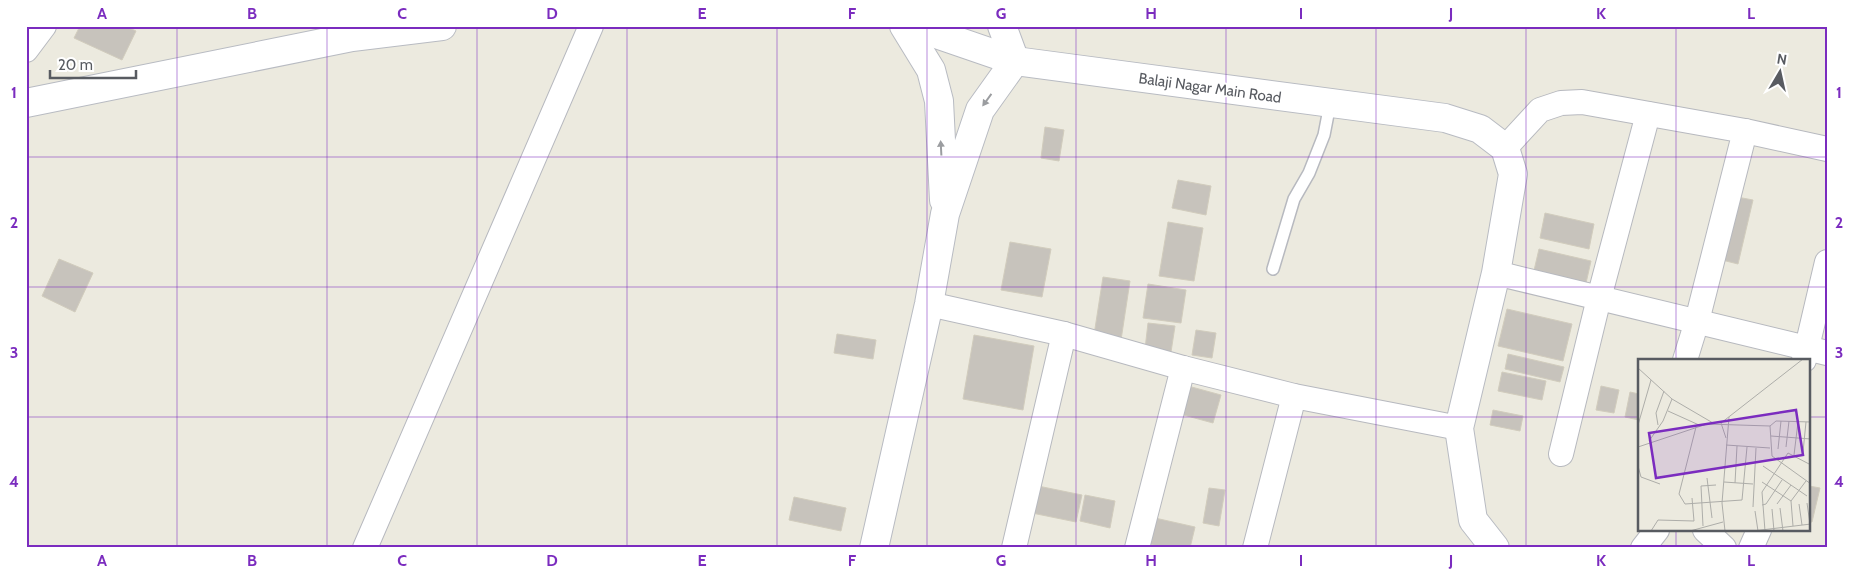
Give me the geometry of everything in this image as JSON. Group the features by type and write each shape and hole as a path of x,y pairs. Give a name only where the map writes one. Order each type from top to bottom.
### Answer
{"street":[{"path":"26,50 44,26"},
{"path":"365,548 592,26"},
{"path":"904,26 931,70 939,101 945,214"},
{"name":"Balaji Nagar Main Road","path":"913,26 1015,61 1445,118 1480,129 1505,148"},
{"path":"874,548 929,304 945,214 980,110 1015,61 1002,26"},
{"path":"26,103 355,32 428,27"},
{"path":"1495,548 1473,520 1459,428 1496,273 1513,174 1505,148 1540,110 1561,102 1582,102 1745,131 1827,149"},
{"path":"1561,454 1599,298 1648,114"},
{"path":"1685,359 1697,322 1745,131"},
{"path":"1496,273 1697,322 1812,354 1827,262"},
{"path":"929,304 1064,334 1183,368 1294,396 1459,428"},
{"path":"1014,548 1064,334"},
{"path":"1138,548 1183,368"},
{"path":"1255,548 1294,396"},
{"path":"1643,548 1655,532"},
{"path":"1707,532 1724,548"},
{"path":"1751,548 1758,532"}],"lane":[{"path":"1273,269 1294,199 1309,173 1324,135 1330,104"}],"building":[{"path":"80,26 125,26 136,31 122,60 74,38"},
{"path":"1045,127 1064,130 1059,161 1041,158"},
{"path":"1178,180 1211,186 1206,215 1172,208"},
{"path":"1737,197 1753,200 1738,264 1722,260"},
{"path":"1545,213 1594,224 1589,249 1540,238"},
{"path":"1168,222 1203,228 1194,281 1159,276"},
{"path":"1010,242 1051,249 1042,297 1001,290"},
{"path":"1539,249 1591,261 1584,292 1532,279"},
{"path":"59,259 93,273 75,312 42,296"},
{"path":"1103,277 1130,281 1121,340 1094,335"},
{"path":"1148,284 1186,290 1181,323 1143,318"},
{"path":"1507,309 1572,324 1563,361 1498,346"},
{"path":"1148,323 1175,326 1171,352 1145,349"},
{"path":"1196,330 1216,333 1212,358 1192,355"},
{"path":"837,334 876,340 873,359 834,353"},
{"path":"974,335 1034,346 1023,410 963,399"},
{"path":"1508,354 1564,367 1560,382 1505,369"},
{"path":"1502,372 1546,381 1542,400 1498,391"},
{"path":"1188,386 1221,395 1213,423 1180,414"},
{"path":"1601,386 1619,390 1614,413 1596,410"},
{"path":"1630,392 1638,394 1638,420 1625,417"},
{"path":"1493,410 1523,416 1520,431 1490,425"},
{"path":"1038,486 1082,495 1076,522 1032,513"},
{"path":"1810,486 1820,488 1812,522 1810,522"},
{"path":"1209,488 1225,490 1219,526 1203,523"},
{"path":"1085,495 1115,501 1110,528 1080,521"},
{"path":"794,497 846,508 841,531 789,520"},
{"path":"1155,518 1195,527 1190,548 1166,548 1149,544"}]}
